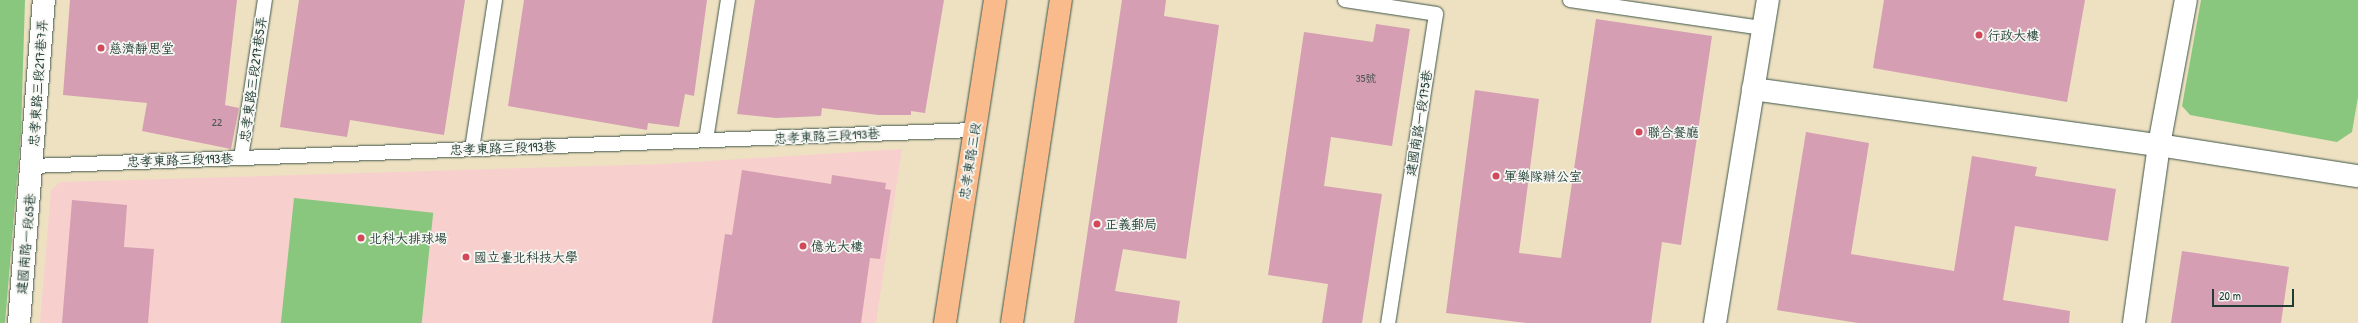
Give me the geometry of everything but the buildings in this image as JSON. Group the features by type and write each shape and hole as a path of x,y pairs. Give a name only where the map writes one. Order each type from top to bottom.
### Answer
{"main road":[{"name":"忠孝東路三段","path":"945,323 994,0"},
{"path":"1012,323 1061,0"}],"street":[{"name":"忠孝東路三段217巷7弄","path":"32,166 44,0"},
{"path":"1715,323 1768,0"},
{"path":"2134,323 2159,145 2186,0"},
{"path":"1753,89 2159,145 2358,176"},
{"name":"建國南路一段65巷","path":"19,323 32,166"}],"lane":[{"name":"忠孝東路三段217巷5弄","path":"241,158 265,0"},
{"path":"472,149 495,0"},
{"path":"706,140 728,0"},
{"name":"建國南路一段175巷","path":"1345,0 1436,14 1388,323"},
{"path":"1570,0 1764,28"},
{"name":"忠孝東路三段193巷","path":"32,166 974,130"}],"shaded area":[{"name":"國立臺北科技大學","path":"902,149 876,323 40,323 51,190 60,182 661,164"}],"green space":[{"path":"0,0 25,0 21,131 5,323 0,323"},
{"path":"2201,0 2358,0 2358,97 2352,132 2337,142 2190,115 2182,106"},
{"path":"294,198 433,213 422,323 281,323"}],"place":[{"name":"行政大樓","path":"1979,35"},
{"name":"慈濟靜思堂","path":"101,48"},
{"name":"聯合餐廳","path":"1639,132"},
{"name":"軍樂隊辦公室","path":"1496,176"},
{"name":"正義郵局","path":"1097,224"},
{"name":"北科大排球場","path":"361,238"},
{"name":"億光大樓","path":"803,246"},
{"name":"國立臺北科技大學","path":"466,257"}]}
